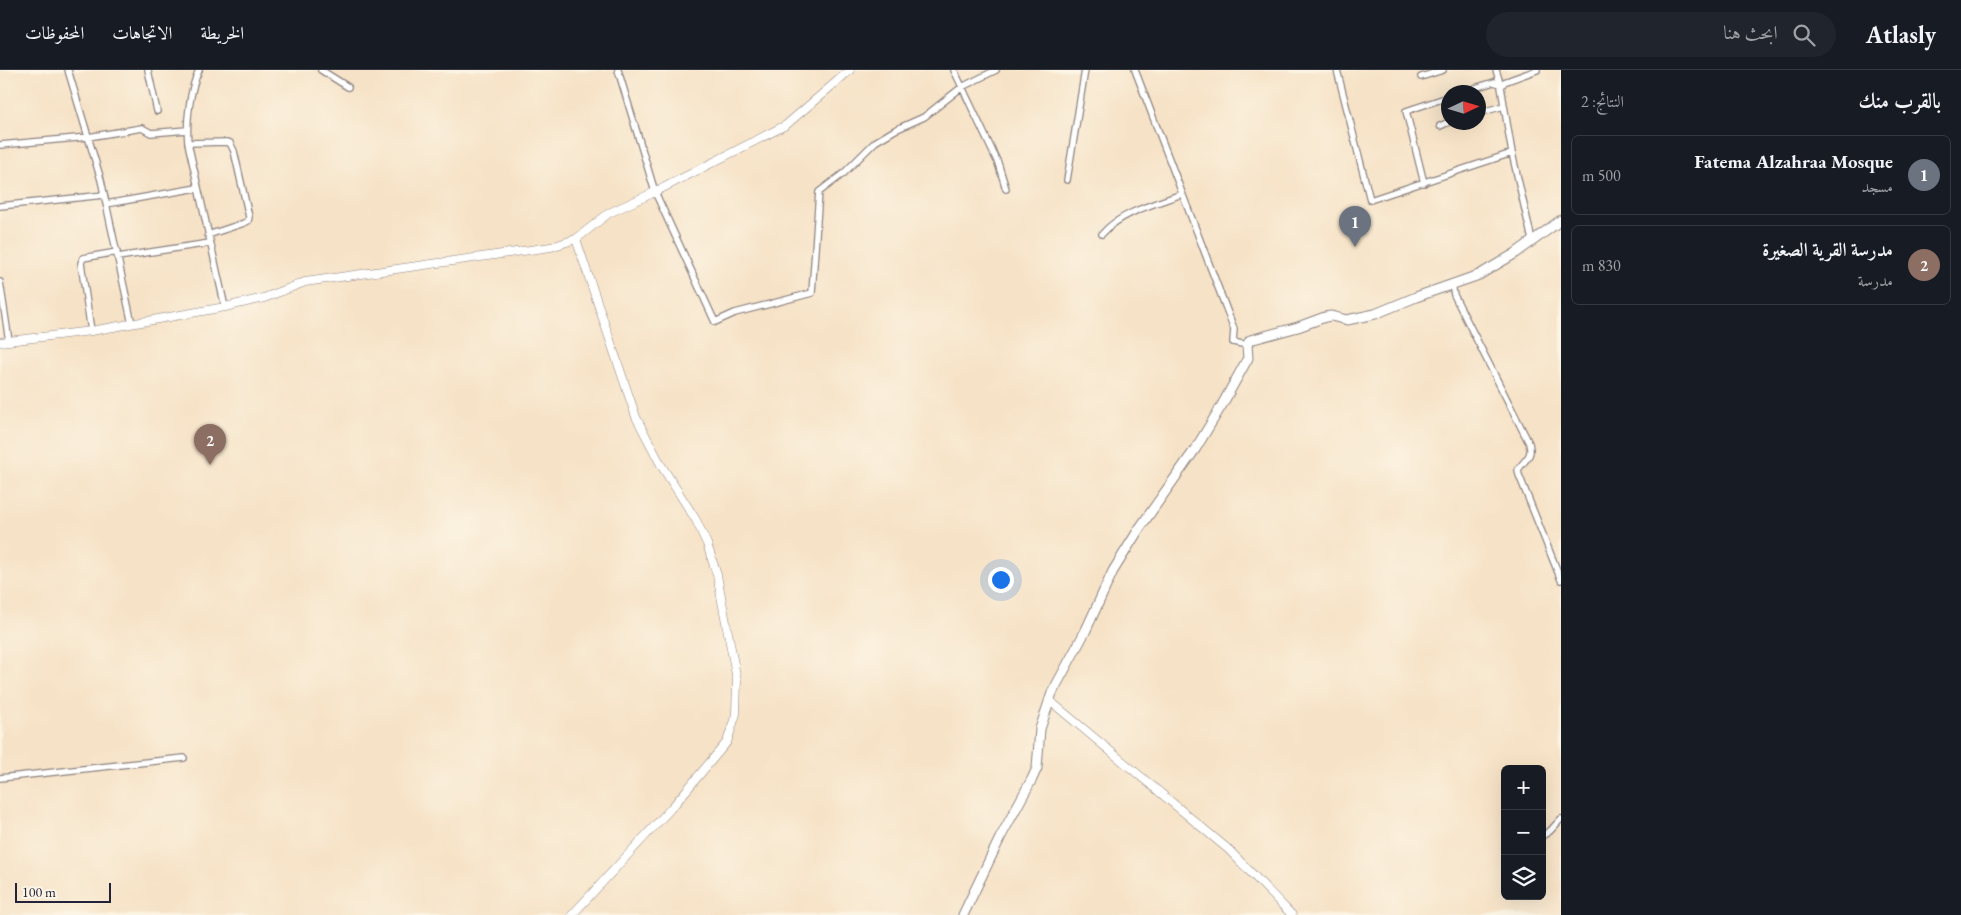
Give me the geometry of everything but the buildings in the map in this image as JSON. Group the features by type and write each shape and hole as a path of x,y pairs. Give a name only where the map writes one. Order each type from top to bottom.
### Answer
{"main road":[{"path":"963,915 1000,838 1037,768 1040,729 1049,700 1086,630 1113,571 1139,529 1196,448 1222,405 1248,358 1247,345 1252,338 1291,329 1325,316 1347,320 1375,314 1486,271 1516,253 1561,220"}],"street":[{"path":"68,70 104,195 132,324"},
{"path":"148,70 157,111"},
{"path":"321,70 348,87"},
{"path":"618,70 655,192 715,322 735,313 812,293 818,192 844,173 875,142 895,130 924,117 962,87 996,70"},
{"path":"0,342 91,332 264,298 305,282 551,247 576,239 608,213 655,192 786,125 850,70"},
{"path":"954,70 985,140 998,163 1006,189"},
{"path":"1067,180 1084,70"},
{"path":"1135,70 1234,329 1233,342 1247,345"},
{"path":"1338,70 1370,200 1424,184 1512,153"},
{"path":"1421,77 1443,70"},
{"path":"1496,70 1512,153 1532,240"},
{"path":"1484,85 1494,82 1500,83 1537,70"},
{"path":"197,71 190,104 187,130 188,143 225,307"},
{"path":"1424,184 1406,111 1441,99"},
{"path":"1486,111 1504,106"},
{"path":"0,145 88,137 142,128 150,133 187,130"},
{"path":"188,143 230,143 234,150 249,217 248,221 244,223 208,235"},
{"path":"106,204 197,188"},
{"path":"1102,234 1110,225 1132,213 1182,194"},
{"path":"0,206 104,195"},
{"path":"572,915 674,805 727,742 736,714 737,680 717,576 707,544 696,520 662,465 636,417 576,239"},
{"path":"91,332 81,263 83,258 210,244"},
{"path":"0,282 9,341"},
{"path":"1452,284 1454,295 1530,443 1531,451 1518,470 1519,475 1561,580"},
{"path":"1049,700 1229,850 1292,915"},
{"path":"0,778 184,758"},
{"path":"1546,834 1561,819"}],"place":[{"name":"Fatema Alzahraa Mosque","path":"1355,247"},
{"name":"مدرسة القرية الصغيرة","path":"210,465"}]}
